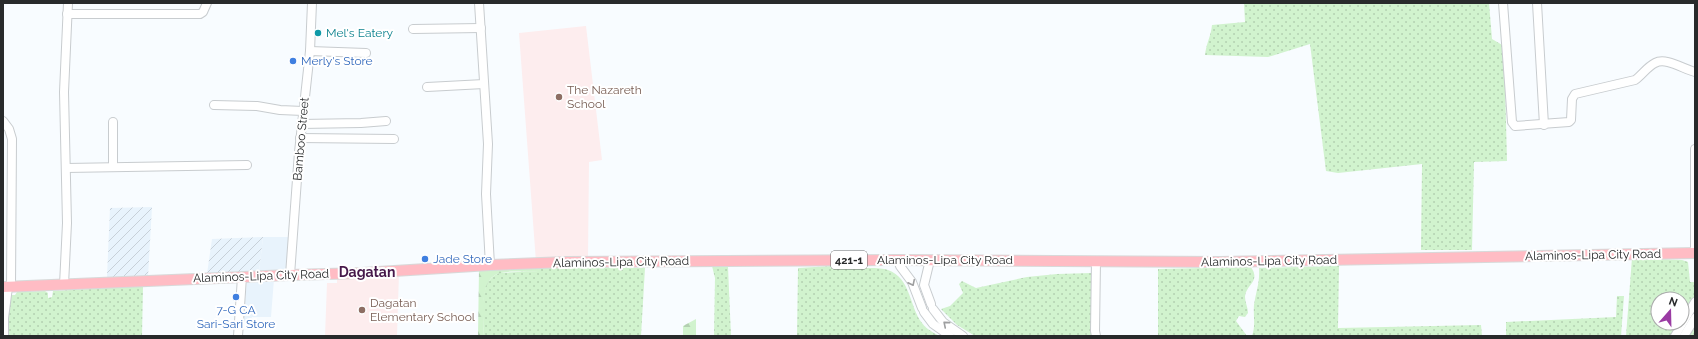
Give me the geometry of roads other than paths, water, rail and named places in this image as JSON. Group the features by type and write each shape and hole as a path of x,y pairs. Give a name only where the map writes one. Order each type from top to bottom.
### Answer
{"main road":[{"name":"Alaminos-Lipa City Road","path":"7,287 362,273 490,265 589,262 898,260 1228,262 1695,253"}],"street":[{"path":"64,285 67,225 64,92 68,3"},
{"path":"67,14 200,14 203,12 207,3"},
{"name":"Bamboo Street","path":"290,275 300,138 310,51 312,3"},
{"path":"479,3 488,144 486,194 490,265"},
{"path":"1504,3 1512,122 1515,126 1522,127 1570,121 1572,98 1575,94 1635,80 1654,63 1666,62 1695,72"},
{"path":"1537,3 1544,124"},
{"path":"413,28 481,28"},
{"path":"310,51 366,53"},
{"path":"427,87 484,84"},
{"path":"214,105 257,106 280,110 303,111"},
{"path":"3,121 9,129 12,139 4,335"},
{"path":"302,124 386,121"},
{"path":"113,122 113,167"},
{"path":"300,138 394,139"},
{"path":"1695,149 1695,253"},
{"path":"66,168 247,165"},
{"path":"898,260 900,266 912,282 922,307 933,324 950,336"},
{"path":"930,260 924,280 924,285 930,303 943,322 963,336"},
{"path":"1096,261 1096,336"},
{"path":"238,336 242,277"},
{"path":"1675,336 1695,302"},
{"path":"922,307 930,303"},
{"path":"1684,336 1695,318"}],"place":[{"name":"Mel's Eatery","path":"318,33"},
{"name":"Merly's Store","path":"293,61"},
{"name":"The Nazareth School","path":"559,97"},
{"name":"Jade Store","path":"425,259"},
{"name":"7-G CA Sari-Sari Store","path":"236,297"},
{"name":"Dagatan Elementary School","path":"362,310"}],"district":[{"name":"Dagatan","path":"367,272"}]}
